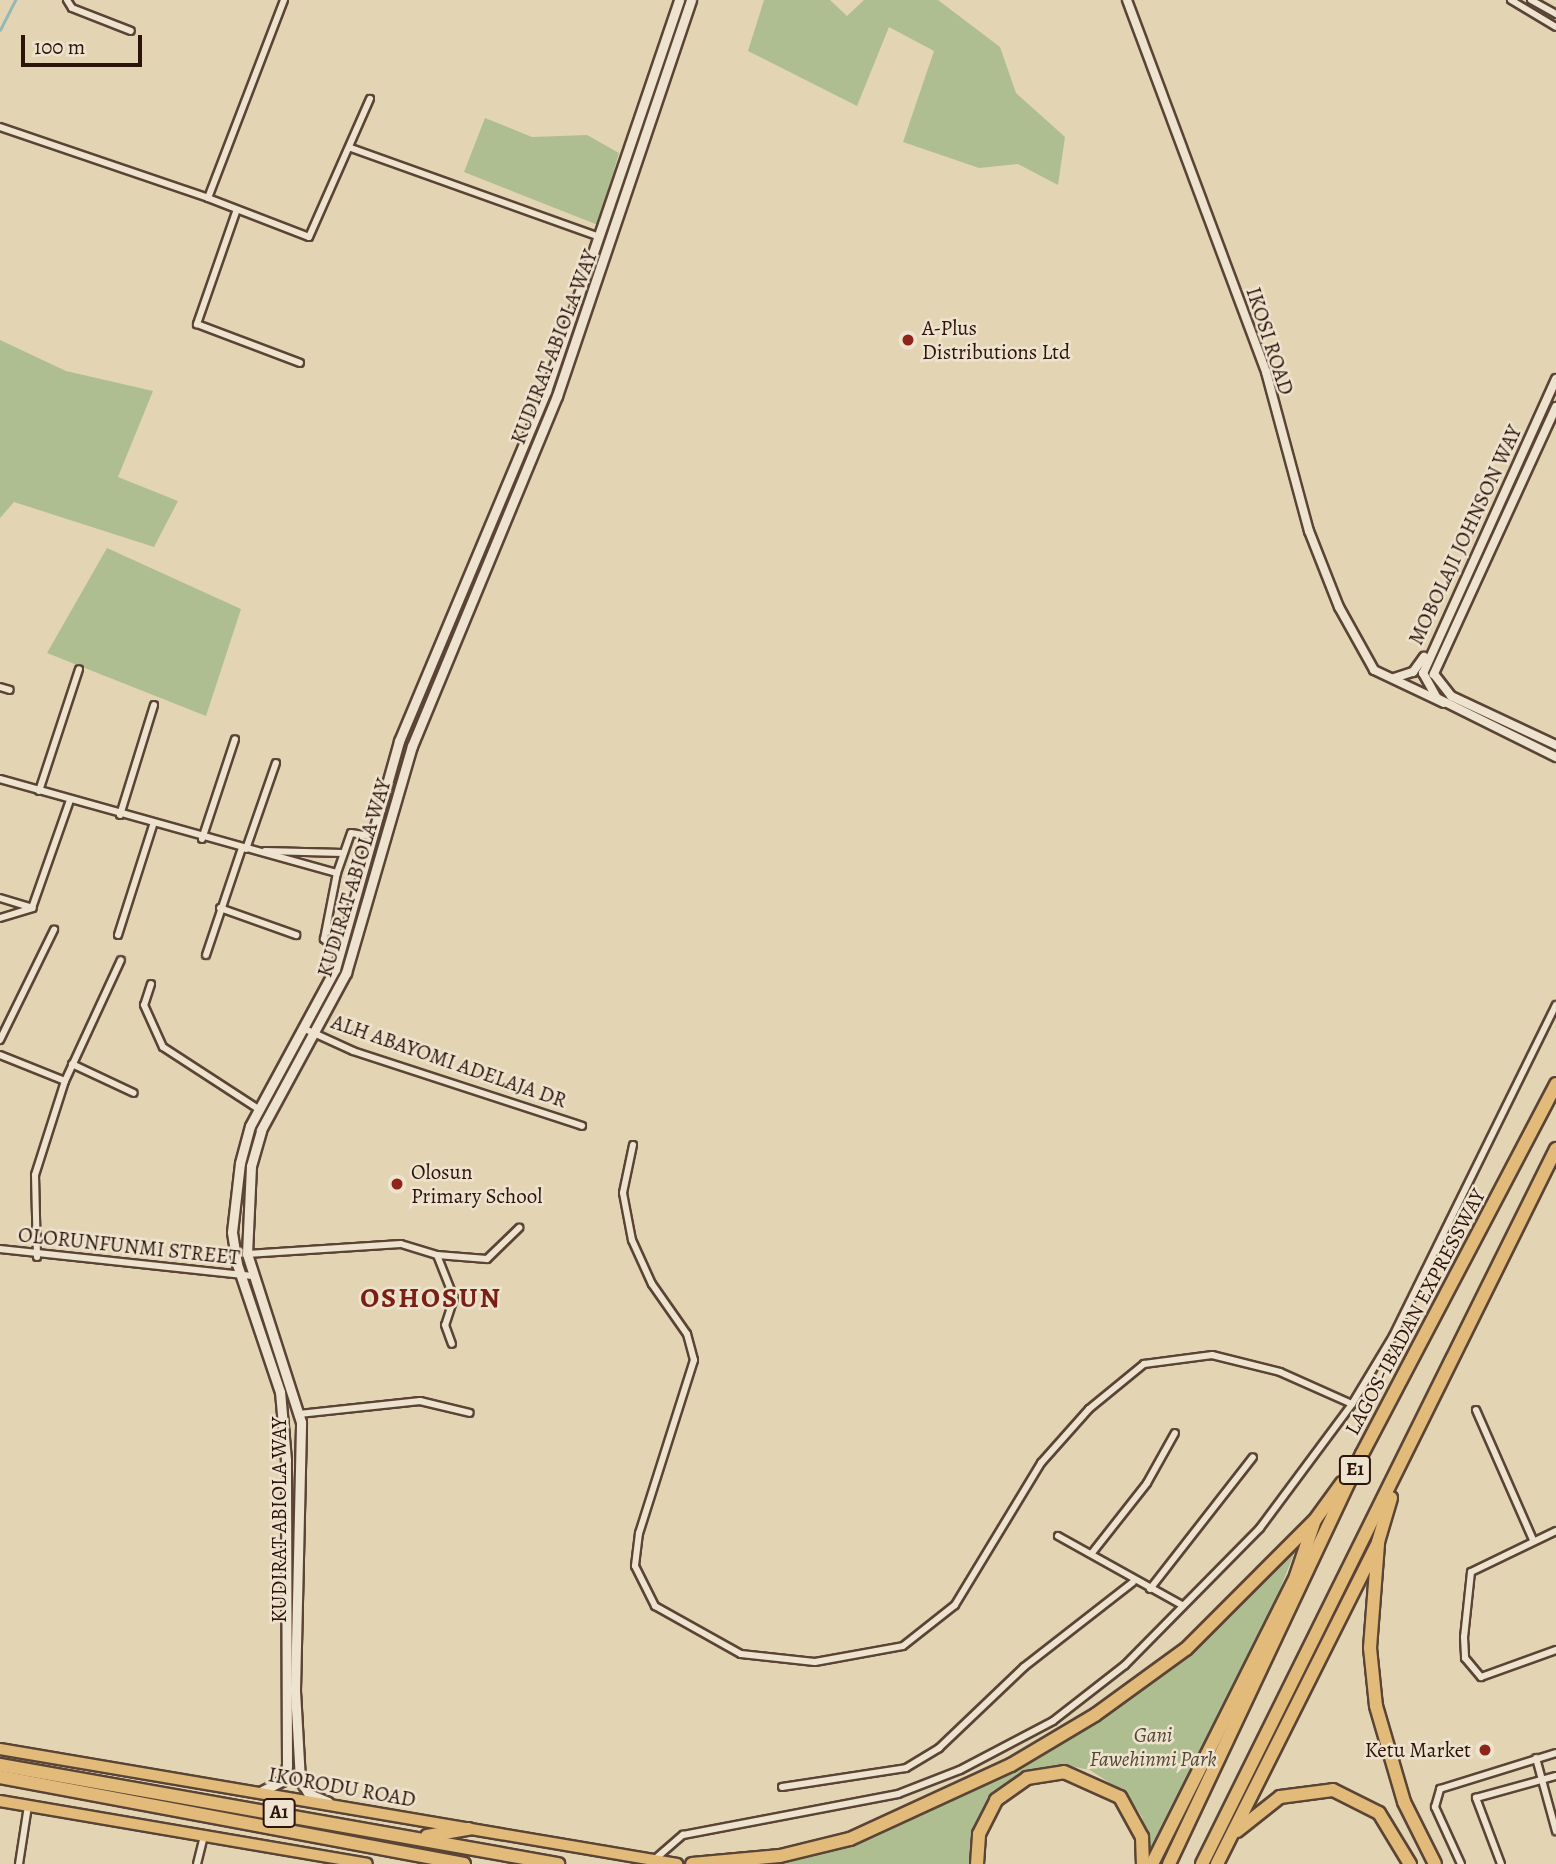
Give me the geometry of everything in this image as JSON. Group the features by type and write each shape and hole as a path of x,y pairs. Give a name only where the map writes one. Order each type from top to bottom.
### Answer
{"highway":[{"name":"LAGOS-IBADAN EXPRESSWAY","path":"1169,1864 1362,1454 1556,1084"},
{"name":"E1","path":"1202,1864 1395,1484 1556,1149"},
{"path":"692,1864 779,1856 850,1839 1011,1765 1095,1715 1186,1649 1315,1520 1362,1454"},
{"path":"1217,1864 1378,1542 1395,1484"},
{"path":"1152,1864 1296,1576 1315,1520"},
{"path":"1378,1542 1370,1648 1376,1706 1404,1802 1435,1864"},
{"name":"IKORODU ROAD","path":"0,1765 418,1837 558,1864"},
{"path":"978,1864 979,1834 996,1800 1027,1778 1064,1772 1121,1797 1142,1837 1143,1864"},
{"name":"A1","path":"0,1777 464,1864"},
{"path":"1229,1839 1280,1797 1333,1790 1379,1814 1409,1864"},
{"path":"418,1837 468,1829"},
{"path":"414,1856 431,1864"}],"main road":[{"name":"KUDIRAT ABIOLA WAY","path":"262,1791 282,1782 287,1766 286,1461 279,1392 242,1278 233,1198 260,1110 305,1029 341,951 370,836 422,676 523,447 602,238 679,0"},
{"name":"KUDIRAT ABIOLA WAY","path":"340,1806 309,1794 299,1768 299,1414 247,1254 245,1199 261,1130 346,973 379,857 441,668 599,281 691,0"},
{"path":"366,853 379,857"},
{"name":"IKORODU ROAD","path":"0,1749 262,1791 677,1864"},
{"path":"0,1801 204,1836 323,1860 367,1864"}],"street":[{"path":"67,0 72,8 131,31"},
{"path":"208,198 284,0"},
{"name":"IKOSI ROAD","path":"1127,0 1266,372 1318,557 1364,657 1374,670 1430,695"},
{"path":"1511,0 1556,27"},
{"path":"1531,0 1556,14"},
{"path":"0,127 208,198 236,212 309,237 351,148 370,99"},
{"path":"351,148 602,238"},
{"path":"236,212 197,324 300,363"},
{"name":"MOBOLAJI JOHNSON WAY","path":"1430,695 1424,670 1428,650 1556,379"},
{"name":"MOBOLAJI JOHNSON WAY","path":"1440,687 1434,670 1556,407"},
{"path":"1413,671 1428,650"},
{"path":"39,791 79,669"},
{"path":"1394,678 1413,671 1434,670"},
{"path":"0,687 10,690"},
{"path":"1556,745 1440,687 1430,695 1556,757"},
{"path":"120,815 154,705"},
{"path":"202,839 235,739"},
{"path":"206,955 220,908 276,763"},
{"path":"0,789 1,779 202,839 337,873"},
{"path":"32,908 70,800"},
{"path":"118,935 153,825"},
{"path":"341,951 324,939 337,873 351,833 370,836"},
{"path":"259,852 343,853"},
{"path":"0,898 32,908"},
{"path":"0,918 32,908"},
{"path":"220,908 296,935"},
{"path":"0,1040 54,930"},
{"path":"37,1257 32,1187 65,1081 121,960"},
{"path":"151,984 144,1005 163,1047 260,1110"},
{"path":"655,1859 683,1835 898,1794 960,1770 1078,1704 1260,1528 1352,1404 1393,1336 1556,1005"},
{"name":"ALH ABAYOMI ADELAJA DR","path":"305,1029 582,1126"},
{"path":"0,1055 65,1081"},
{"path":"72,1064 134,1093"},
{"path":"634,1146 623,1193 632,1240 652,1284 687,1334 694,1360 639,1532 635,1566 655,1606 741,1654 815,1662 903,1646 955,1605 1041,1463 1089,1409 1144,1364 1212,1355 1280,1372 1352,1404"},
{"path":"247,1254 401,1244 437,1255 487,1259 519,1228"},
{"name":"OLORUNFUNMI STREET","path":"0,1249 37,1257 242,1278 253,1276"},
{"path":"437,1255 454,1298 445,1325 452,1344"},
{"path":"299,1414 420,1401 470,1413"},
{"path":"1476,1410 1533,1540"},
{"path":"1092,1553 1146,1483 1175,1433"},
{"path":"1150,1589 1253,1457"},
{"path":"1556,1531 1471,1572 1465,1658 1481,1677 1556,1650"},
{"path":"1058,1536 1092,1553 1133,1582 1182,1605"},
{"path":"782,1787 906,1769 939,1748 1024,1667 1133,1582"},
{"path":"1461,1864 1435,1807 1437,1793 1556,1753"},
{"path":"1536,1758 1556,1831"},
{"path":"1501,1864 1476,1798 1542,1779 1556,1778"},
{"path":"19,1864 28,1806"},
{"path":"198,1864 204,1836"}],"green space":[{"path":"764,0 830,0 847,16 864,0 938,0 1000,47 1016,93 1065,137 1058,185 1018,164 979,168 903,142 934,51 889,27 857,106 748,51"},
{"path":"485,118 532,137 587,135 619,153 598,225 464,172"},
{"path":"0,340 66,371 153,391 118,477 178,501 154,547 14,502 0,518"},
{"path":"107,548 241,609 206,716 47,653"},
{"name":"Gani Fawehinmi Park","path":"1295,1551 1244,1681 1151,1855 1142,1817 1128,1795 1090,1770 1065,1765 1027,1772 993,1794 972,1832 971,1864 761,1864 875,1837 1039,1757 1107,1716 1196,1648"}],"waterway":[{"path":"0,30 15,0"}],"place":[{"name":"A-Plus Distributions Ltd","path":"908,340"},
{"name":"Olosun Primary School","path":"397,1184"},
{"name":"Ketu Market","path":"1485,1750"}],"district":[{"name":"OSHOSUN","path":"431,1298"}]}
